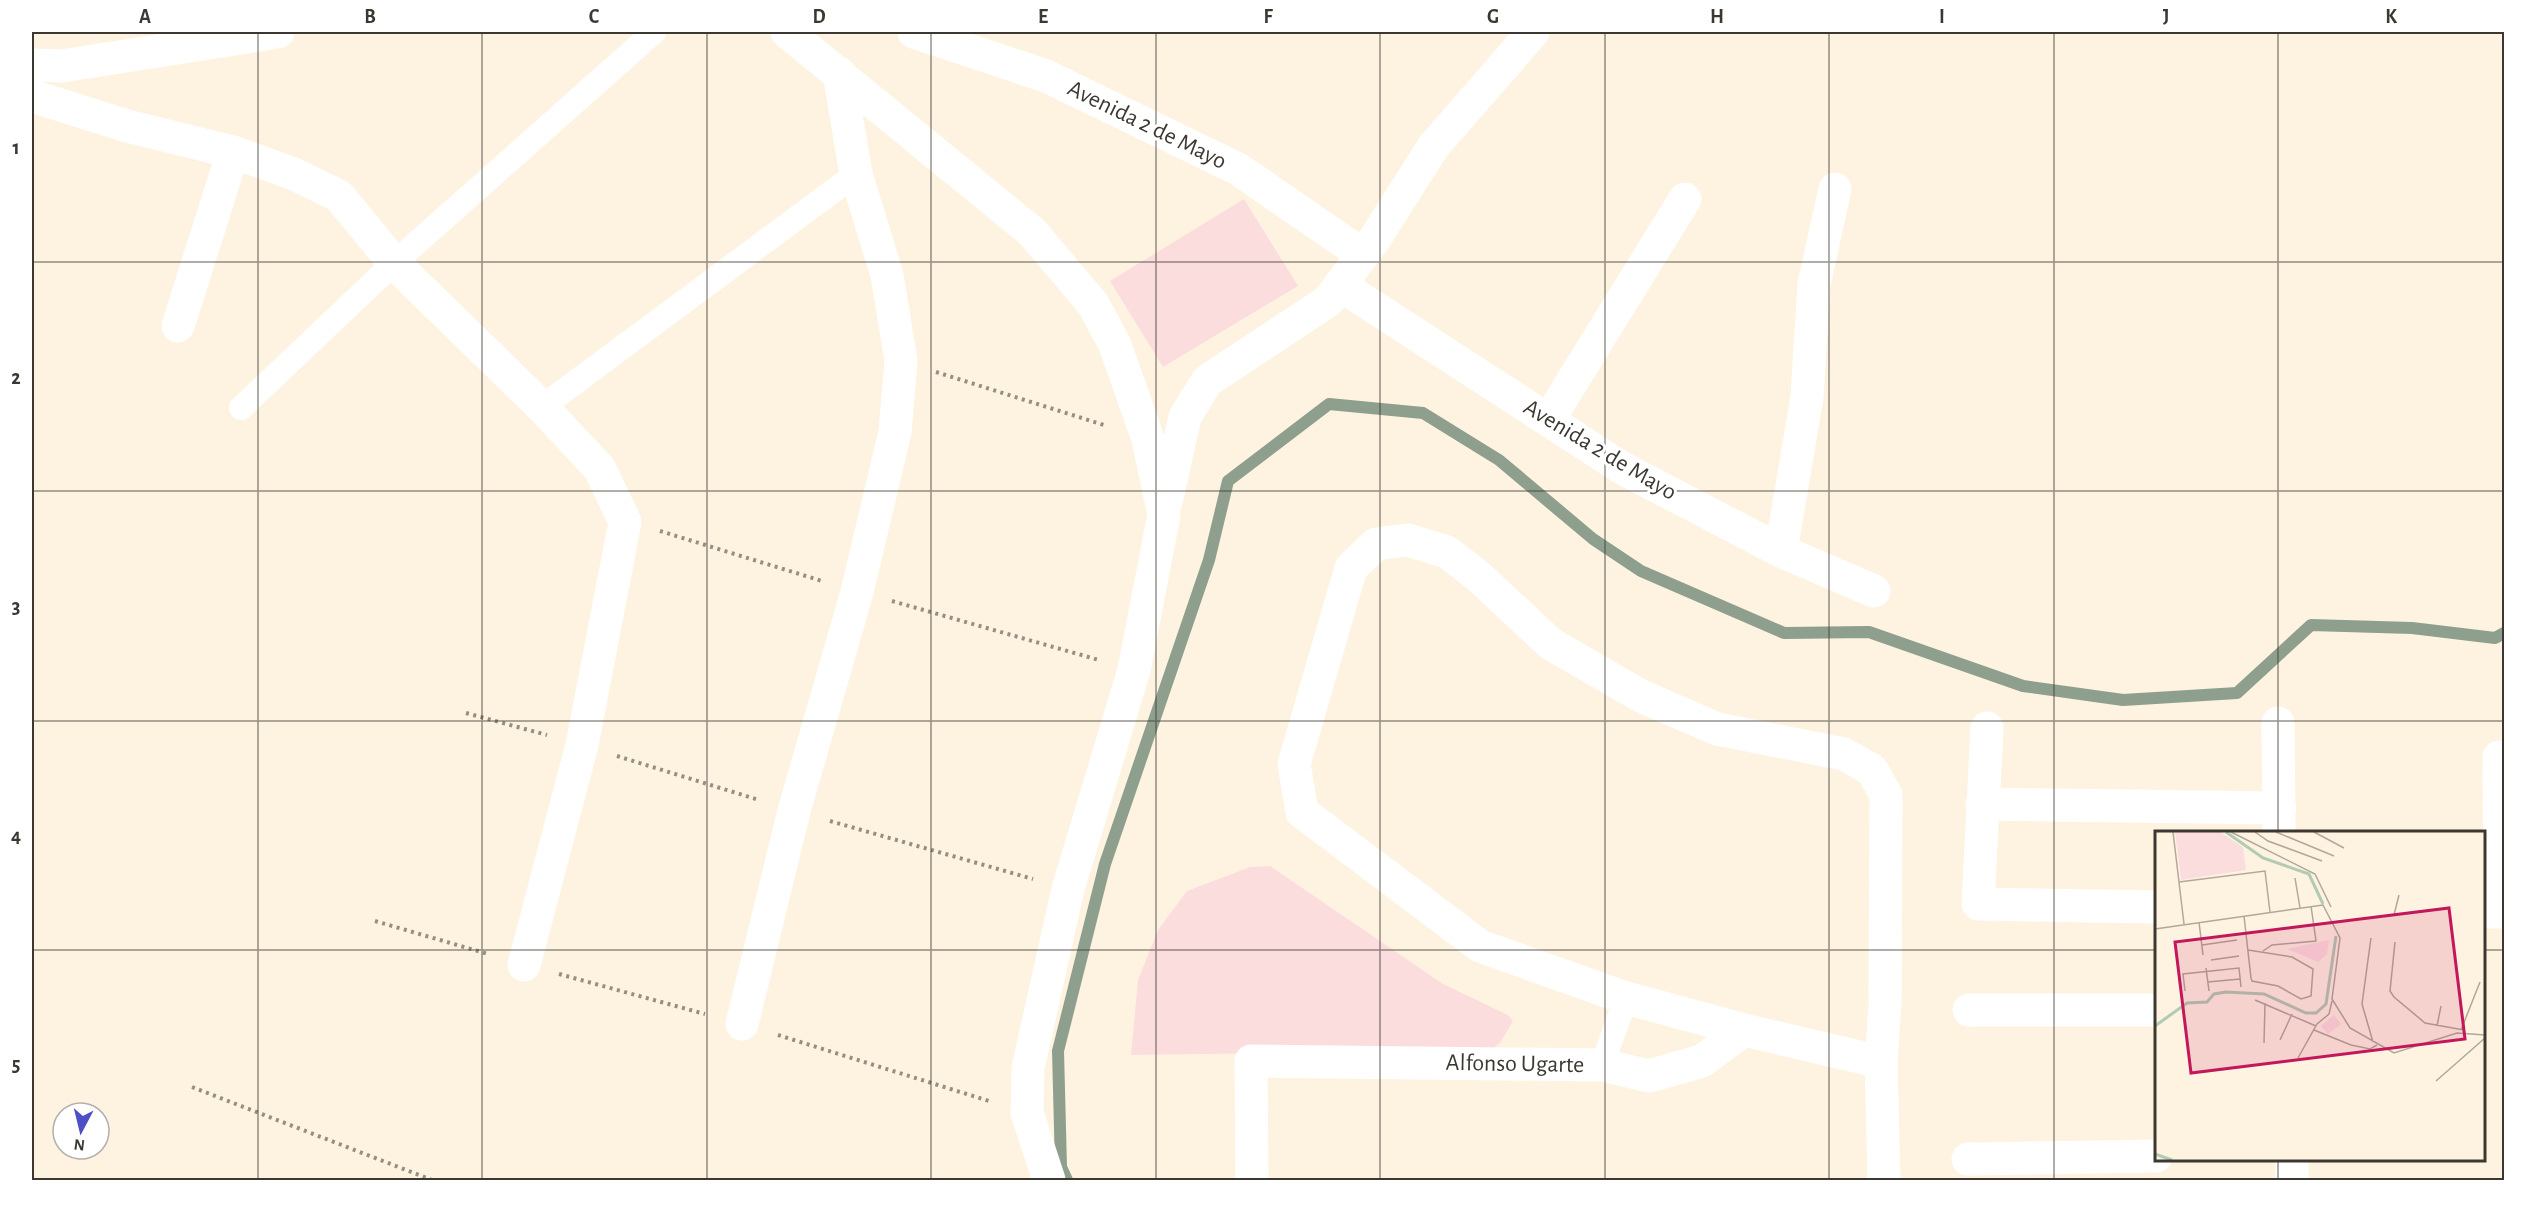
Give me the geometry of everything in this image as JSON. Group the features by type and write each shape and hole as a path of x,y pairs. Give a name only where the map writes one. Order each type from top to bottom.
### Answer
{"street":[{"path":"32,65 62,66 271,32"},
{"name":"Avenida 2 de Mayo","path":"914,32 1046,75 1238,169 1363,255"},
{"path":"1049,1180 1027,1113 1028,1068 1068,889 1134,670 1185,417 1207,381 1328,301 1363,255 1433,147 1533,32"},
{"path":"803,36 839,73 1032,232 1093,304 1115,345 1148,439 1164,515"},
{"path":"742,1024 794,810 863,569 895,432 901,361 887,275 856,174 839,73"},
{"path":"32,96 127,126 233,152 294,174 339,196 394,263 542,407 600,469 625,522 582,745 524,965"},
{"path":"178,326 233,152"},
{"path":"1781,551 1808,397 1814,284 1835,189"},
{"path":"1549,419 1685,199"},
{"name":"Avenida 2 de Mayo","path":"1340,285 1622,468 1781,551 1874,591"},
{"path":"1881,1062 1744,1030 1626,998 1480,946 1302,812 1294,764 1351,568 1376,544 1408,540 1448,552 1478,576 1551,644 1641,696 1718,729 1844,754 1872,770 1886,795 1886,1004 1881,1062 1884,1180"},
{"path":"1982,804 2280,820 2278,723"},
{"path":"1987,728 1978,904 2155,907"},
{"path":"2485,912 2499,912 2499,757"},
{"path":"1969,1010 2155,1010"},
{"name":"Alfonso Ugarte","path":"1252,1180 1251,1061 1602,1065 1649,1076 1702,1061 1744,1030"},
{"path":"1968,1159 2155,1156"},
{"path":"2292,1161 2292,1180"}],"lane":[{"path":"241,408 394,263 654,32"},
{"path":"542,407 856,174"},
{"path":"1602,1065 1626,998"}],"path":[{"path":"901,361 1148,439"},
{"path":"375,921 524,965 742,1024 1027,1113"},
{"path":"192,1087 432,1180"}],"shaded area":[{"path":"1244,199 1298,286 1163,367 1110,281"},
{"path":"1270,866 1443,984 1508,1015 1513,1021 1500,1043 1491,1050 1131,1055 1138,980 1158,930 1187,891 1250,867"}],"waterway":[{"path":"1067,1180 1061,1167 1058,1051 1105,864 1209,560 1228,481 1329,404 1423,413 1499,460 1593,539 1641,571 1784,633 1869,632 2023,686 2123,700 2237,693 2311,625 2412,628 2495,638 2504,633"}]}
